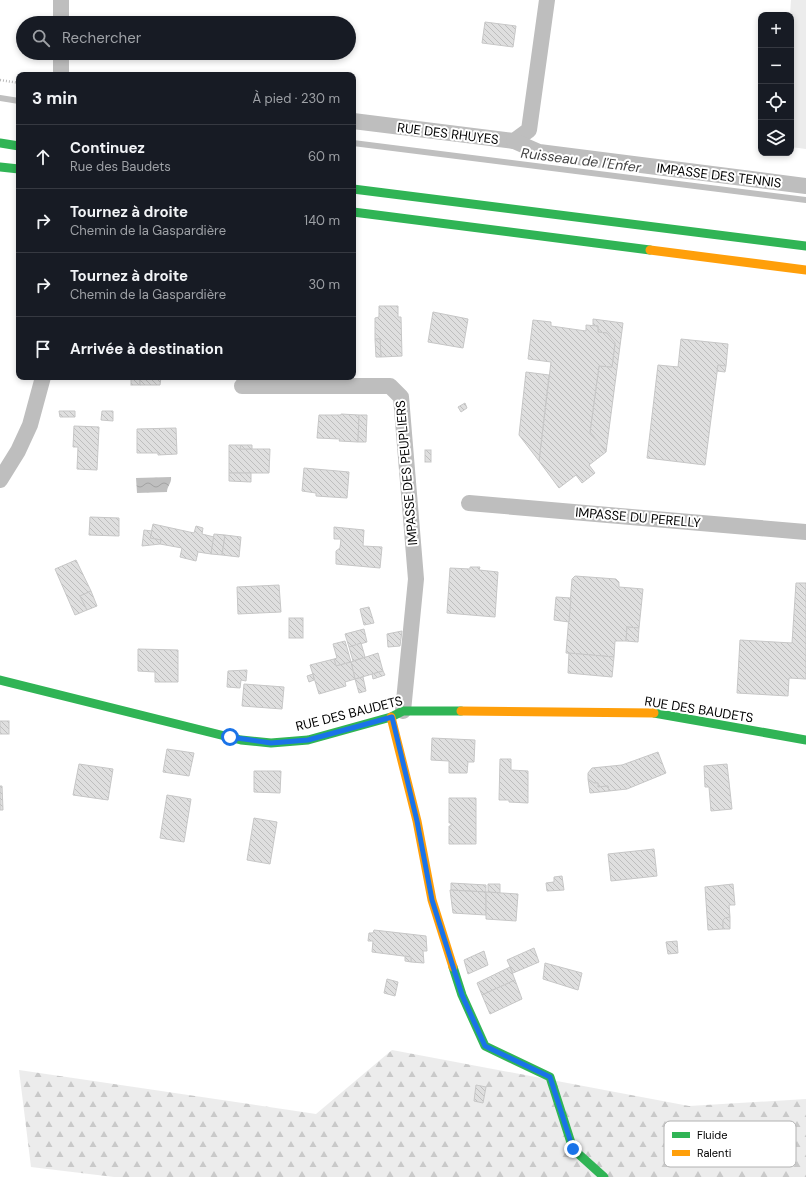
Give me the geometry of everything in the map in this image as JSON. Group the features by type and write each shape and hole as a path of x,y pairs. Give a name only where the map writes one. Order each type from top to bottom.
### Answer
{"street":[{"path":"61,0 61,16"},
{"name":"RUE DES RHUYES","path":"356,121 514,141 529,130 547,0"},
{"path":"61,60 61,72"},
{"name":"IMPASSE DES TENNIS","path":"514,141 539,152 806,186"},
{"path":"0,143 16,146"},
{"path":"0,167 16,169"},
{"path":"356,189 806,246"},
{"path":"356,212 806,270"},
{"path":"0,480 18,451 30,425 42,380"},
{"name":"IMPASSE DES PEUPLIERS","path":"242,386 390,386 402,397 416,579 397,714"},
{"name":"IMPASSE DU PERELLY","path":"469,503 806,532"},
{"name":"RUE DES BAUDETS","path":"0,680 230,737 271,743 308,740 397,714 656,713 806,740"},
{"path":"397,714 432,900 462,995 485,1046 550,1077 573,1149 604,1177"}],"path":[{"path":"0,80 16,83"}],"green space":[{"path":"791,0 806,0 806,149 794,147 794,12 790,12"},
{"path":"392,1050 689,1106 806,1099 806,1177 114,1177 31,1167 19,1070 316,1114"}],"water":[{"path":"171,477 167,492 137,493 136,478"}],"building":[{"path":"485,22 516,26 513,47 482,43"},
{"path":"379,306 398,306 398,317 401,317 402,356 381,357 380,339 375,339 375,318 379,317"},
{"path":"433,312 468,319 463,348 428,342"},
{"path":"593,319 623,323 606,452 590,432 599,366 612,367 615,343 607,333 598,332 598,326 593,325"},
{"path":"533,320 551,322 551,326 586,331 586,325 598,326 598,332 607,333 615,343 612,367 599,366 590,432 606,452 589,465 595,473 582,483 576,475 559,488 539,461 551,362 528,359"},
{"path":"375,339 380,339 381,357 376,357"},
{"path":"681,339 728,344 726,366 718,365 705,465 647,458 658,365 678,367"},
{"path":"718,365 726,366 725,372 717,371"},
{"path":"526,372 549,375 539,461 519,435"},
{"path":"131,380 140,380 140,385 131,385"},
{"path":"140,380 161,380 160,385 140,385"},
{"path":"465,403 467,408 461,412 458,407"},
{"path":"59,411 75,411 75,417 60,417"},
{"path":"102,411 113,411 113,421 101,420"},
{"path":"319,415 359,415 358,442 339,441 340,439 317,438"},
{"path":"359,415 367,415 366,442 358,442"},
{"path":"74,426 99,427 97,470 77,469 78,447 73,447"},
{"path":"176,428 177,454 158,455 158,453 137,453 137,429"},
{"path":"229,445 241,445 240,449 270,449 269,473 229,473"},
{"path":"241,445 252,445 252,449 240,449"},
{"path":"425,450 431,450 431,462 425,462"},
{"path":"304,468 349,472 347,498 316,496 316,493 302,491"},
{"path":"229,473 251,473 251,482 229,481"},
{"path":"90,517 119,518 119,536 89,535"},
{"path":"153,524 194,533 196,526 203,528 202,534 214,537 211,554 198,552 196,561 180,557 182,548 160,544 161,540 150,538"},
{"path":"334,527 364,530 363,546 382,547 380,568 336,564 336,551 340,548 341,539 334,539"},
{"path":"144,530 152,531 150,538 161,540 160,544 142,546"},
{"path":"214,534 225,535 222,555 211,554"},
{"path":"225,535 241,537 239,557 222,555"},
{"path":"76,560 91,591 80,596 87,610 75,615 55,569"},
{"path":"470,567 480,567 479,570 498,572 495,617 447,613 450,568 470,569"},
{"path":"575,576 616,579 619,582 619,587 643,589 639,628 627,627 626,641 615,641 614,657 566,653 572,579"},
{"path":"796,583 806,583 806,679 789,678 788,696 737,693 740,640 792,643"},
{"path":"279,585 281,612 238,614 237,587"},
{"path":"91,591 97,606 87,610 80,596"},
{"path":"556,597 571,598 569,622 554,620"},
{"path":"369,607 374,623 364,625 360,609"},
{"path":"289,618 303,618 303,638 289,638"},
{"path":"627,627 639,628 638,642 626,641"},
{"path":"364,629 367,642 349,647 345,634"},
{"path":"402,631 400,646 388,647 387,634"},
{"path":"345,641 351,662 336,666 334,659 337,658 333,644"},
{"path":"361,643 365,657 353,661 349,647"},
{"path":"138,649 178,650 178,682 155,682 155,672 138,671"},
{"path":"378,653 383,671 355,679 351,662"},
{"path":"569,653 614,657 612,677 568,673"},
{"path":"334,659 336,666 351,662 355,679 345,682 346,686 319,694 310,665"},
{"path":"247,670 246,681 241,680 240,688 227,687 228,671"},
{"path":"383,671 385,675 373,679 372,674"},
{"path":"313,674 314,680 309,682 307,676"},
{"path":"363,677 366,691 359,693 355,679"},
{"path":"244,684 284,687 282,709 242,706"},
{"path":"0,721 9,721 9,734 0,734"},
{"path":"432,738 475,740 474,762 468,762 467,773 449,773 449,761 431,760"},
{"path":"167,749 194,753 189,776 163,772"},
{"path":"658,752 666,773 627,789 609,791 608,786 598,787 598,783 594,783 588,779 588,773 592,768 622,765"},
{"path":"500,759 511,759 511,770 528,771 528,803 499,800"},
{"path":"79,764 113,769 108,800 73,795"},
{"path":"727,764 732,809 711,811 709,787 705,787 704,766"},
{"path":"254,771 281,771 280,793 254,792"},
{"path":"588,779 594,783 598,783 598,787 608,786 609,791 590,793"},
{"path":"0,786 2,786 3,810 0,810"},
{"path":"167,795 191,799 184,842 160,838"},
{"path":"449,798 476,798 476,844 449,844 449,826 451,826 451,823 449,823"},
{"path":"254,818 277,822 270,864 247,860"},
{"path":"654,849 657,876 611,881 608,854"},
{"path":"562,876 564,890 547,891 546,883 554,882 554,877"},
{"path":"451,883 486,885 486,892 451,890"},
{"path":"488,884 500,884 500,893 488,892"},
{"path":"733,884 735,905 729,905 730,917 723,920 723,929 708,930 705,887"},
{"path":"450,890 486,892 486,915 453,913"},
{"path":"486,892 518,894 516,921 486,919"},
{"path":"730,917 730,929 723,929 723,920"},
{"path":"374,930 426,936 427,951 423,951 424,963 411,962 411,957 372,952 373,941 368,941 369,933 373,933"},
{"path":"677,941 678,953 668,954 666,942"},
{"path":"534,948 539,962 513,973 507,960"},
{"path":"484,951 488,965 468,974 464,960"},
{"path":"405,956 411,957 411,962 405,961"},
{"path":"545,963 582,973 578,990 543,979"},
{"path":"510,967 515,980 482,995 477,983"},
{"path":"387,979 398,982 395,996 384,993"},
{"path":"515,980 522,999 490,1014 482,995"},
{"path":"476,1085 486,1087 483,1103 474,1101"}],"waterway":[{"name":"Ruisseau de l'Enfer","path":"0,98 16,101"},
{"name":"Ruisseau de l'Enfer","path":"356,143 806,200"}],"traffic: fast":[{"path":"0,143 16,146"},
{"path":"0,167 16,169"},
{"path":"356,189 806,246"},
{"path":"356,212 650,250"},
{"path":"0,680 241,740 271,743 308,740 391,717 403,711 461,711"},
{"path":"654,713 806,740"},
{"path":"453,967 462,995 485,1046 550,1077 573,1149 604,1177"}],"traffic: slow":[{"path":"650,250 806,270"},
{"path":"461,711 654,713"},
{"path":"391,717 417,821 432,900 453,967"}],"route":[{"path":"230,737 241,740 271,743 308,740 392,717 417,821 432,900 462,995 485,1046 550,1077 573,1149"}]}
